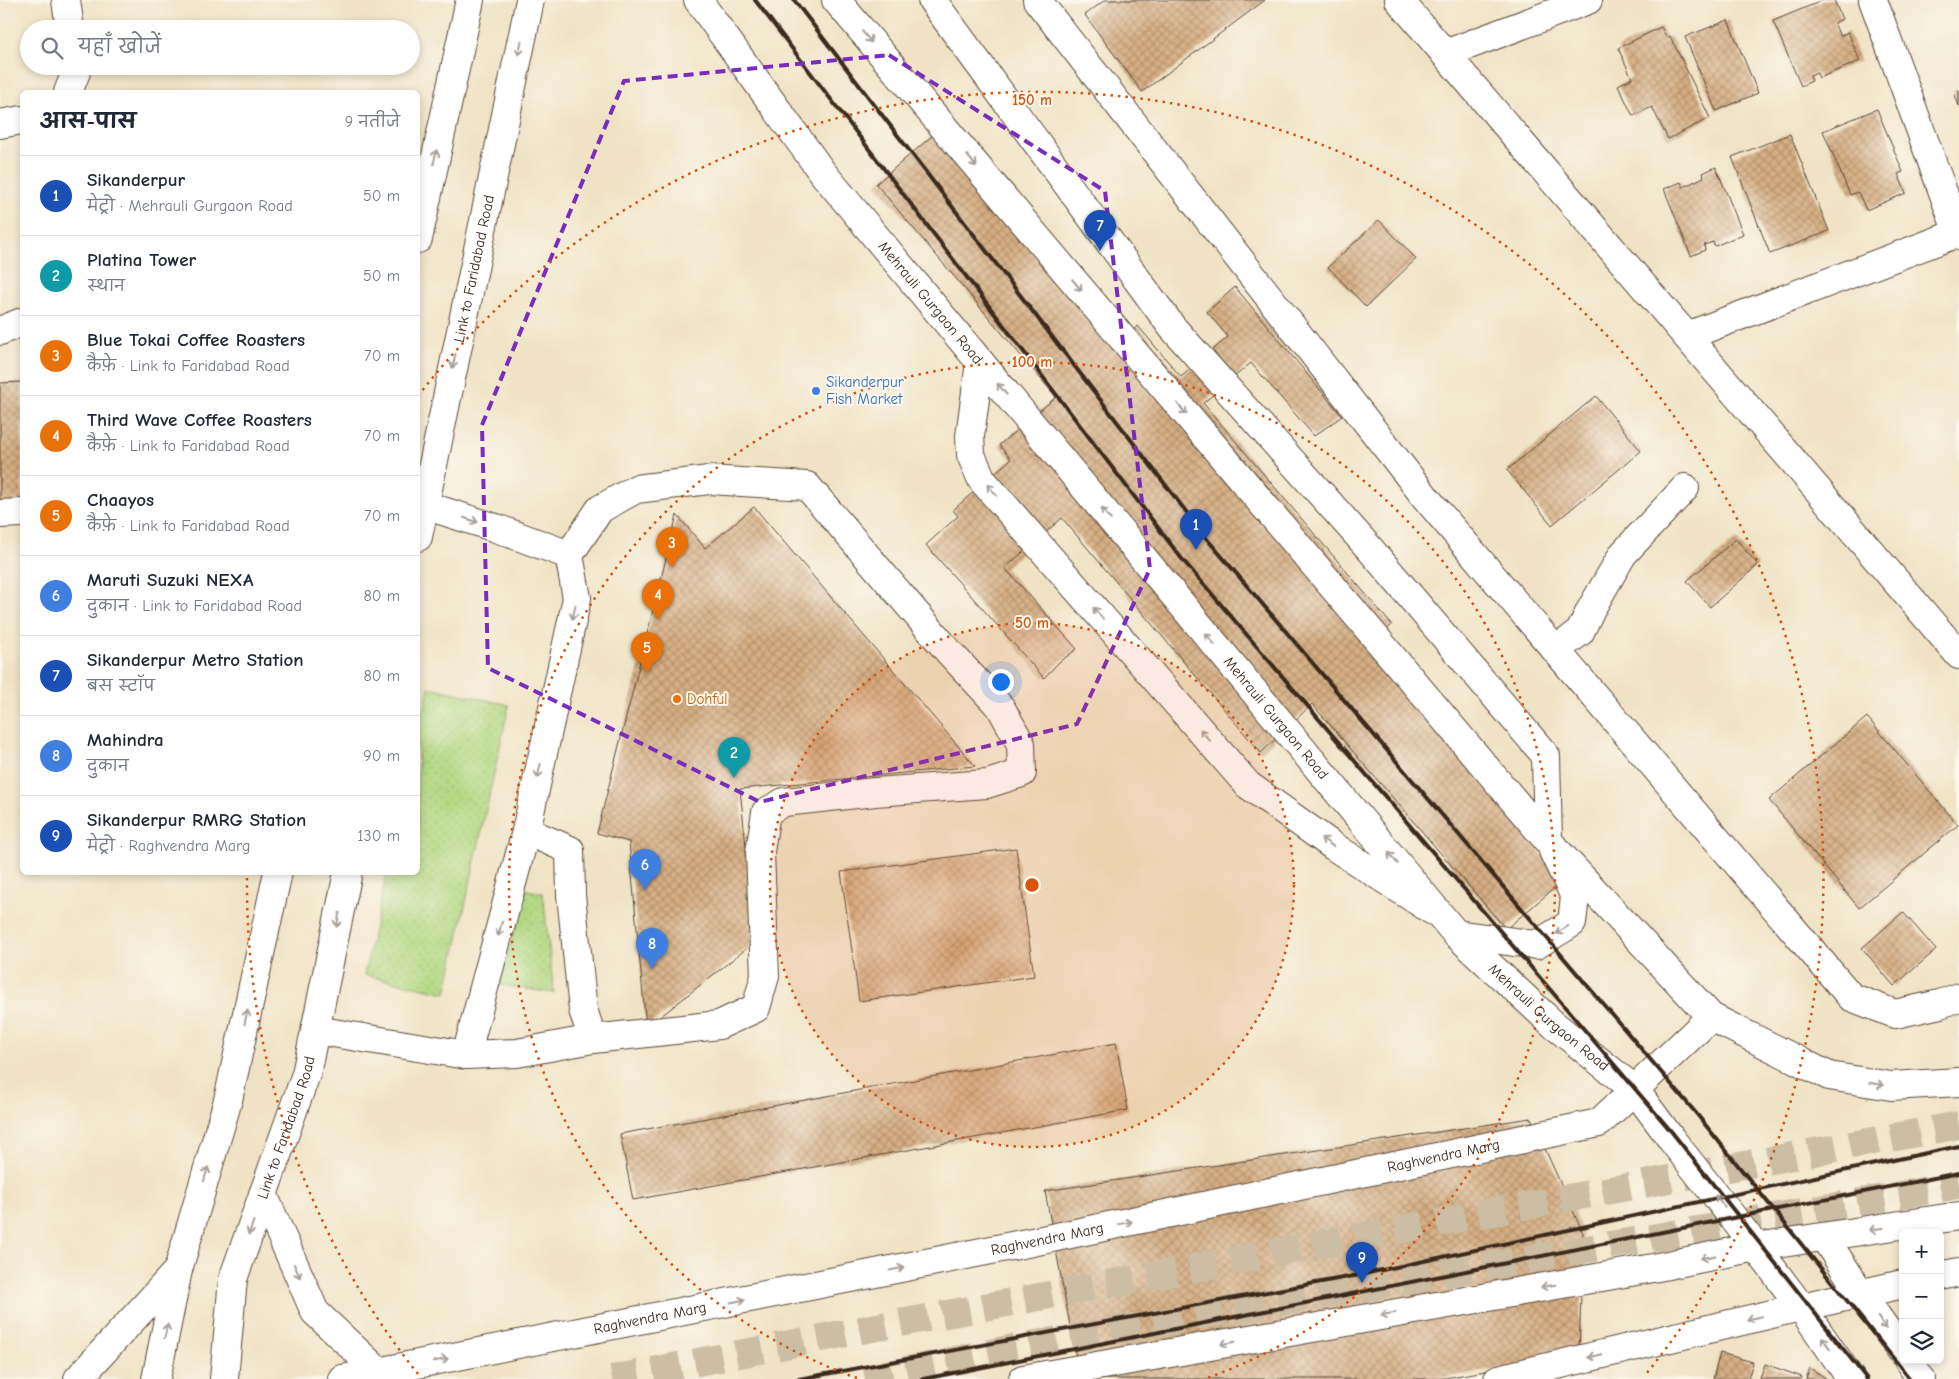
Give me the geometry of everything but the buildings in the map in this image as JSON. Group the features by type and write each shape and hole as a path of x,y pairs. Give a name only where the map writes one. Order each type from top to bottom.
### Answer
{"main road":[{"path":"66,0 69,20"},
{"path":"420,230 470,0"},
{"name":"Link to Faridabad Road","path":"420,526 530,0"},
{"name":"Mehrauli Gurgaon Road","path":"698,0 822,172 1449,925 1553,1024 1635,1090 1801,1307 1851,1379"},
{"path":"836,0 1548,841 1711,1017 1829,1076 1891,1086 1959,1082"},
{"path":"932,0 1172,327 1370,549 1546,756 1548,841 1575,897 1572,923 1536,945 1449,925 1248,785 982,480 971,454 970,436 980,362"},
{"path":"1037,0 1422,492 1851,997 1895,1014 1940,1004 1959,997"},
{"path":"1399,0 1959,655"},
{"path":"1445,54 1588,0"},
{"path":"1687,336 1958,235 1873,0"},
{"path":"69,90 75,75"},
{"path":"0,124 20,120"},
{"path":"0,332 20,323"},
{"path":"315,1030 466,1055 517,1052 593,1039 720,1026 756,1008 765,976 760,852 766,812 784,802 875,792 987,784 1022,773 1021,744 1001,708 949,652 808,486 709,480 636,489 600,509 569,556 577,598 526,831 466,1055"},
{"path":"1556,650 1580,632 1590,608 1623,554 1685,488"},
{"path":"424,505 496,528 569,556"},
{"path":"0,514 20,513"},
{"path":"526,831 570,850 571,895 583,1010 593,1039"},
{"path":"156,1379 178,1270 228,1100 277,875"},
{"name":"Link to Faridabad Road","path":"224,1379 233,1280 306,1074 347,875"},
{"name":"Raghvendra Marg","path":"347,1378 1022,1244 1599,1123 1711,1017"},
{"path":"263,1194 315,1312 380,1372"},
{"path":"1023,1379 1653,1268 1756,1247 1959,1216"},
{"path":"1824,1237 1899,1347"},
{"path":"78,1379 178,1270"},
{"path":"1944,1275 1959,1272"},
{"path":"1498,1379 1899,1285"},
{"path":"1911,1364 1921,1379"}],"highlighted area":[{"path":"889,55 1105,191 1150,569 1077,724 760,802 488,668 482,425 624,81"}],"green space":[{"path":"429,687 509,705 446,993 364,975 387,875 420,875 420,728"},
{"path":"526,890 543,893 554,993 499,985"}],"tunnel":[{"path":"612,1379 862,1330 1959,1125"},
{"path":"865,1379 1018,1347 1959,1185"}],"railway":[{"path":"755,0 1182,559 1671,1131 1867,1379"},
{"path":"794,0 1207,539 1695,1112 1910,1379"},
{"path":"799,1379 1359,1275 1959,1146"},
{"path":"923,1379 1959,1173"}],"place":[{"name":"Sikanderpur Metro Station","path":"1100,251"},
{"name":"Sikanderpur Fish Market","path":"816,391"},
{"name":"Sikanderpur","path":"1196,550"},
{"name":"Blue Tokai Coffee Roasters","path":"672,568"},
{"name":"Third Wave Coffee Roasters","path":"658,620"},
{"name":"Chaayos","path":"647,673"},
{"name":"Dohful","path":"677,699"},
{"name":"Platina Tower","path":"734,778"},
{"name":"Maruti Suzuki NEXA","path":"645,890"},
{"name":"Mahindra","path":"652,969"},
{"name":"Sikanderpur RMRG Station","path":"1362,1283"}]}
